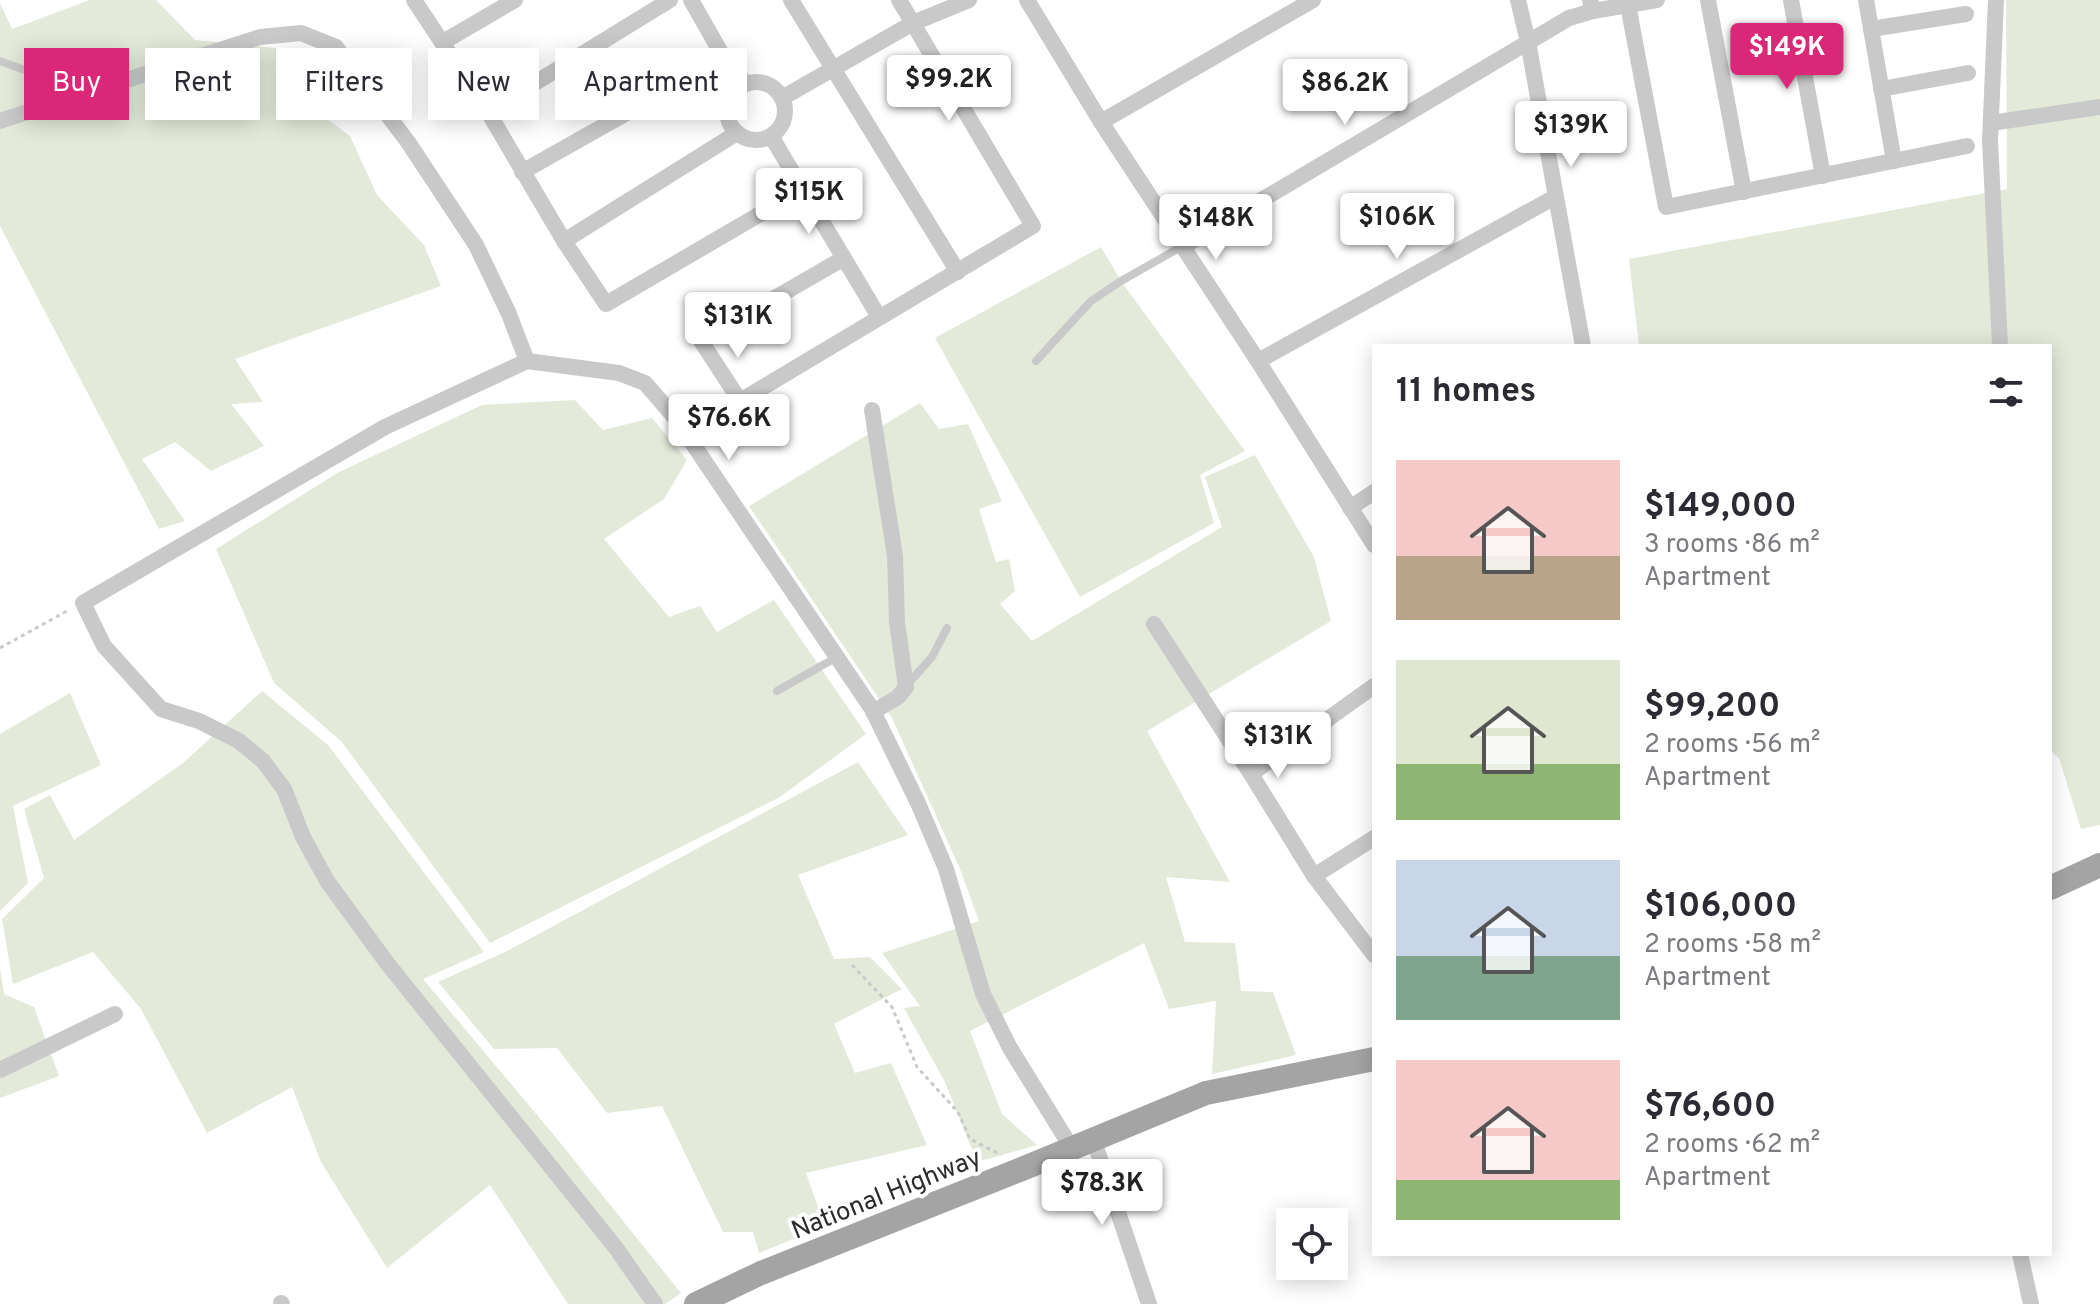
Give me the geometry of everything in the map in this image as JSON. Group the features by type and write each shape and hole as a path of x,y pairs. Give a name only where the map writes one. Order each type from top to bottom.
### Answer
{"main road":[{"path":"2052,887 2100,865"},
{"name":"National Highway","path":"696,1304 761,1273 1206,1093 1372,1059"}],"street":[{"path":"414,0 447,48"},
{"path":"443,42 515,0"},
{"path":"539,81 670,0"},
{"path":"691,0 718,48"},
{"path":"791,0 958,272"},
{"path":"844,258 701,341 740,401 1033,226 899,0"},
{"path":"782,98 913,23 969,0"},
{"path":"1027,0 1101,122 1372,542"},
{"path":"1101,122 1313,0"},
{"path":"1518,0 1583,344"},
{"path":"1182,247 1592,6 1657,0"},
{"path":"1708,0 1744,192"},
{"path":"1791,0 1823,176"},
{"path":"1866,0 1894,161"},
{"path":"1996,0 1991,123 2000,344"},
{"path":"1628,5 1666,207 1967,146"},
{"path":"1871,29 1966,14"},
{"path":"129,79 260,37 301,33 336,47 408,142 476,245 509,314 527,361"},
{"path":"1881,89 1968,73"},
{"path":"728,120 737,133 753,140 771,136 784,118 786,110 782,98 767,84 747,84"},
{"path":"1991,123 2100,107"},
{"path":"0,121 24,113"},
{"path":"493,120 564,241 606,304 803,189"},
{"path":"522,172 614,120"},
{"path":"564,241 737,133"},
{"path":"771,136 879,317"},
{"path":"1258,361 1555,197"},
{"path":"655,1304 616,1248 387,963 327,881 303,837 284,789 263,761 226,734 199,721 161,709 104,646 83,603 385,427 527,361 619,373 645,383 676,419 837,657 873,712 946,869 983,994 1010,1048 1082,1142 1149,1304"},
{"path":"872,410 895,556 897,622 906,687 898,697 873,712"},
{"path":"1350,508 1372,493"},
{"path":"1154,624 1314,876 1372,952"},
{"path":"1251,774 1372,687"},
{"path":"1314,876 1372,839"},
{"path":"0,1070 115,1014"},
{"path":"2020,1256 2031,1304"}],"lane":[{"path":"0,61 24,70"},
{"path":"1036,361 1091,301 1182,247"},
{"path":"906,687 932,657 947,628"},
{"path":"777,691 837,657"}],"path":[{"path":"0,648 83,603"},
{"path":"852,965 892,1007 917,1067 958,1112 970,1139 1022,1169"}],"green space":[{"path":"90,0 156,0 195,40 277,48 276,120 328,120 350,136 377,195 424,245 441,286 235,359 263,402 231,404 264,446 211,471 175,442 142,459 185,521 159,529 0,226 0,3 12,29"},
{"path":"2006,0 2100,0 2100,825 2081,829 2059,758 2052,752 2052,344 1639,344 1629,259 2007,189"},
{"path":"1101,247 1121,281 1245,451 1200,475 1214,523 1080,597 935,338"},
{"path":"575,400 603,430 652,418 687,460 664,499 604,539 669,617 700,606 717,632 774,600 866,734 780,797 490,943 341,741 274,683 216,549 339,472 482,405"},
{"path":"920,403 939,429 968,424 1002,501 979,509 996,562 1009,559 1015,591 1000,604 1032,641 1222,527 1205,477 1255,455 1314,557 1331,621 1147,731 1230,882 1166,877 1185,942 1235,943 1241,991 1273,992 1296,1055 1212,1074 1216,1001 1169,1009 1144,943 970,1031 1002,1114 1037,1145 977,1162 945,1082 904,1008 920,1006 882,953 979,921 960,869 892,718 749,506"},
{"path":"262,691 328,745 484,952 423,979 681,1293 665,1304 568,1304 490,1185 387,1268 321,1162 292,1087 207,1133 141,1009 93,952 13,984 2,919 44,878 24,809 50,795 74,840 183,763"},
{"path":"70,693 101,765 13,806 28,883 0,911 0,734"},
{"path":"858,762 908,835 798,875 834,959 870,957 902,989 834,1024 855,1073 891,1063 927,1145 806,1173 825,1226 759,1253 753,1232 723,1232 662,1106 607,1113 557,1048 494,1049 438,982 505,952"},
{"path":"0,968 4,994 34,1007 59,1076 0,1098"}]}
